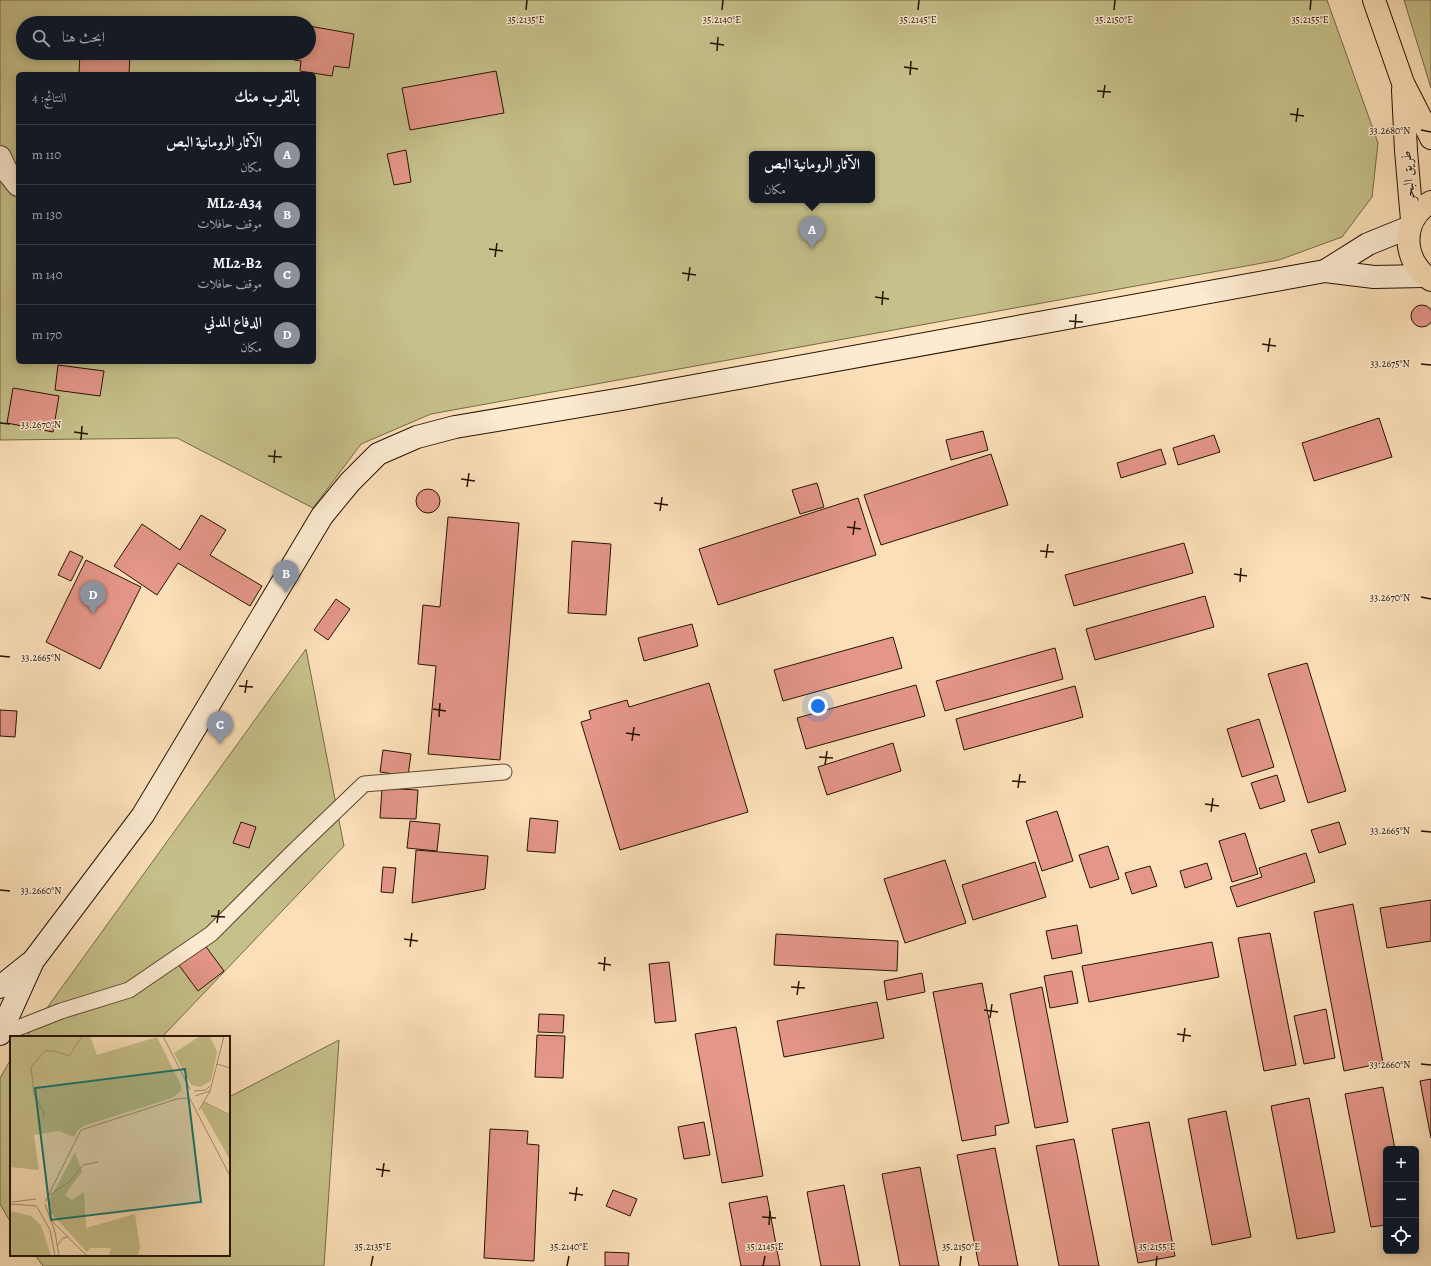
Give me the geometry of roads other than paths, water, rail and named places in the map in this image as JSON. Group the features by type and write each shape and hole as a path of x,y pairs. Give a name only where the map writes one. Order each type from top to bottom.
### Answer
{"highway":[{"name":"طريق البحر","path":"1374,0 1403,83 1431,138"},
{"name":"طريق البحر","path":"1403,83 1411,224 1408,245 1413,262 1428,278"},
{"path":"1411,224 1424,206 1431,202"}],"main road":[{"path":"0,157 6,170 16,182"},
{"path":"1325,271 1368,244 1411,224"},
{"path":"0,1035 33,961 143,815 322,516 350,482 378,454 417,437 455,427 628,398 1325,271 1374,277 1428,278"},
{"path":"0,987 33,961"}],"lane":[{"path":"0,1035 61,1011 129,990 211,934 364,784 504,772"}],"place":[{"name":"الآثار الرومانية البص","path":"812,249"},
{"name":"ML2-A34","path":"286,593"},
{"name":"الدفاع المدني","path":"93,614"},
{"name":"ML2-B2","path":"220,744"}]}
